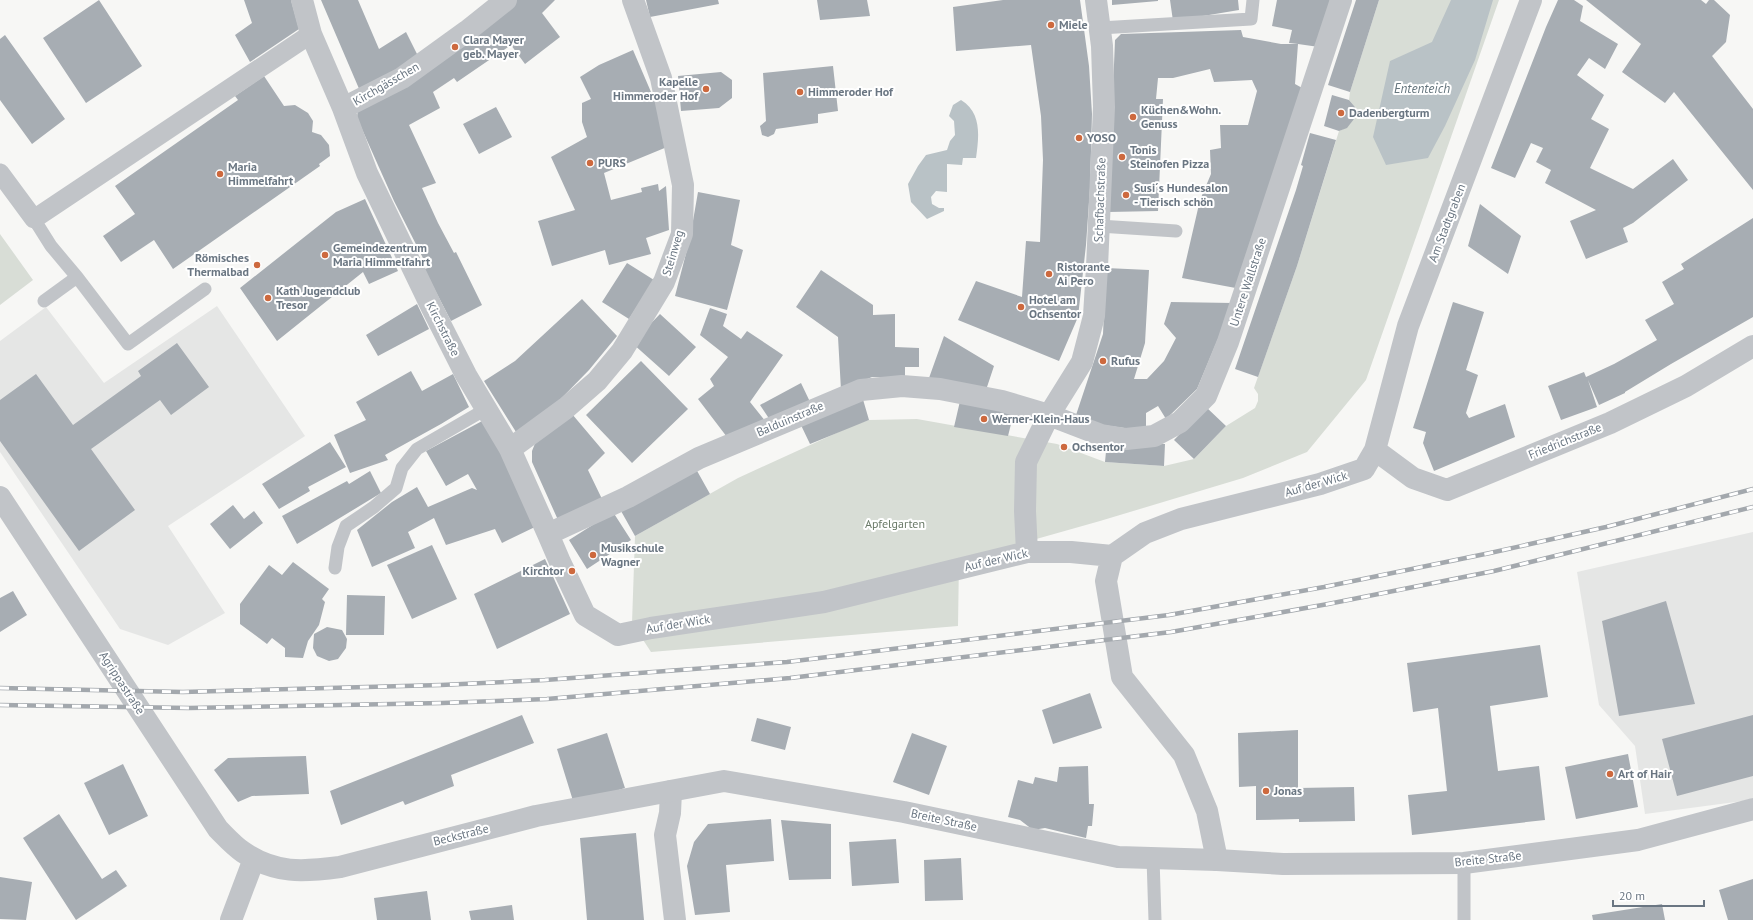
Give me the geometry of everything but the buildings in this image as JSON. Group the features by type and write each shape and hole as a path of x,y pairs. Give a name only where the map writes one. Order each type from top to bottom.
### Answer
{"street":[{"name":"Kirchstraße","path":"302,0 311,34 343,108 367,173 466,375 510,449 585,616 618,635"},
{"name":"Kirchgässchen","path":"343,108 402,78 467,31 506,0"},
{"name":"Steinweg","path":"510,449 566,408 597,381 622,351 664,282 682,234 683,184 661,78 633,0"},
{"name":"Schafbachstraße","path":"1049,415 1082,362 1094,316 1104,107 1104,75 1096,0"},
{"name":"Untere Wallstraße","path":"1049,415 1101,435 1126,439 1147,437 1154,436 1180,422 1206,396 1228,342 1341,0"},
{"name":"Am Stadtgraben","path":"1375,450 1408,326 1531,0"},
{"path":"0,173 34,220 311,34"},
{"name":"Friedrichstraße","path":"1375,450 1413,478 1447,490 1610,423 1686,386 1753,346"},
{"name":"Balduinstraße","path":"548,534 628,497 699,458 861,390 902,386 940,389 1002,401 1049,415"},
{"path":"1026,552 1026,462 1049,415"},
{"name":"Auf der Wick","path":"618,635 651,628 824,602 1026,552 1071,552 1112,556 1145,533 1181,519 1320,484 1364,469 1375,450"},
{"name":"Agrippastraße","path":"0,497 218,829 242,851 254,859"},
{"path":"1112,556 1106,581 1122,677 1184,756 1207,811 1217,860"},
{"name":"Breite Straße","path":"671,791 724,781 904,812 1118,857 1283,864 1464,863 1638,840 1753,809"},
{"path":"671,791 670,813 665,835 675,920"},
{"name":"Beckstraße","path":"254,859 278,868 308,872 340,867 536,816 671,791"},
{"path":"231,920 254,859"}],"lane":[{"path":"1100,28 1251,19 1253,0"},
{"path":"34,220 51,246 77,277 128,344 205,289"},
{"path":"1099,226 1176,231"},
{"path":"44,302 77,277"},
{"path":"335,568 338,547 346,526 374,508 396,488 402,468 417,449 486,409"},
{"path":"1153,858 1155,920"},
{"path":"1464,863 1464,920"}],"shaded area":[{"path":"217,306 305,436 168,526 225,613 168,645 120,629 0,452 0,341 46,307 104,383"},
{"path":"1753,532 1753,798 1743,801 1645,814 1635,746 1599,705 1577,572"}],"green space":[{"name":"Apfelgarten","path":"1379,0 1499,0 1366,380 1307,452 1243,478 959,561 958,626 651,652 632,623 635,536 738,478 854,425 869,420 917,419 1057,444 1105,462 1164,466 1194,459 1226,426 1255,408 1258,401 1258,394 1254,388 1297,266 1339,131 1349,125 1354,116 1355,107 1349,100 1350,92"},
{"path":"0,234 33,280 0,305"}],"water":[{"name":"Ententeich","path":"1451,0 1493,0 1475,60 1445,126 1428,158 1386,165 1373,137 1390,61 1432,42"},
{"path":"961,100 973,111 976,118 978,126 978,141 976,158 963,158 962,165 947,164 947,192 936,191 931,197 932,204 939,208 944,208 944,211 927,219 911,202 908,184 926,155 947,150 950,141 955,135 954,121 949,116 953,105"}],"railway":[{"path":"0,688 183,692 441,685 545,680 787,662 1169,615 1324,587 1490,553 1606,527 1753,489"},
{"path":"0,705 189,708 442,703 547,699 790,678 1171,632 1328,604 1494,571 1753,507"}],"place":[{"name":"Miele","path":"1051,25"},
{"name":"Clara Mayer geb. Mayer","path":"455,47"},
{"name":"Kapelle Himmeroder Hof","path":"706,89"},
{"name":"Himmeroder Hof","path":"800,92"},
{"name":"Dadenbergturm","path":"1341,113"},
{"name":"Küchen&Wohn. Genuss","path":"1133,117"},
{"name":"YOSO","path":"1079,138"},
{"name":"Tonis Steinofen Pizza","path":"1122,157"},
{"name":"PURS","path":"590,163"},
{"name":"Maria Himmelfahrt","path":"220,174"},
{"name":"Susi´s Hundesalon - Tierisch schön","path":"1126,195"},
{"name":"Gemeindezentrum Maria Himmelfahrt","path":"325,255"},
{"name":"Römisches Thermalbad","path":"257,265"},
{"name":"Ristorante Ai Pero","path":"1049,274"},
{"name":"Kath Jugendclub Tresor","path":"268,298"},
{"name":"Hotel am Ochsentor","path":"1021,307"},
{"name":"Rufus","path":"1103,361"},
{"name":"Werner-Klein-Haus","path":"984,419"},
{"name":"Ochsentor","path":"1064,447"},
{"name":"Musikschule Wagner","path":"593,555"},
{"name":"Kirchtor","path":"572,571"},
{"name":"Art of Hair","path":"1610,774"},
{"name":"Jonas","path":"1266,791"}]}
